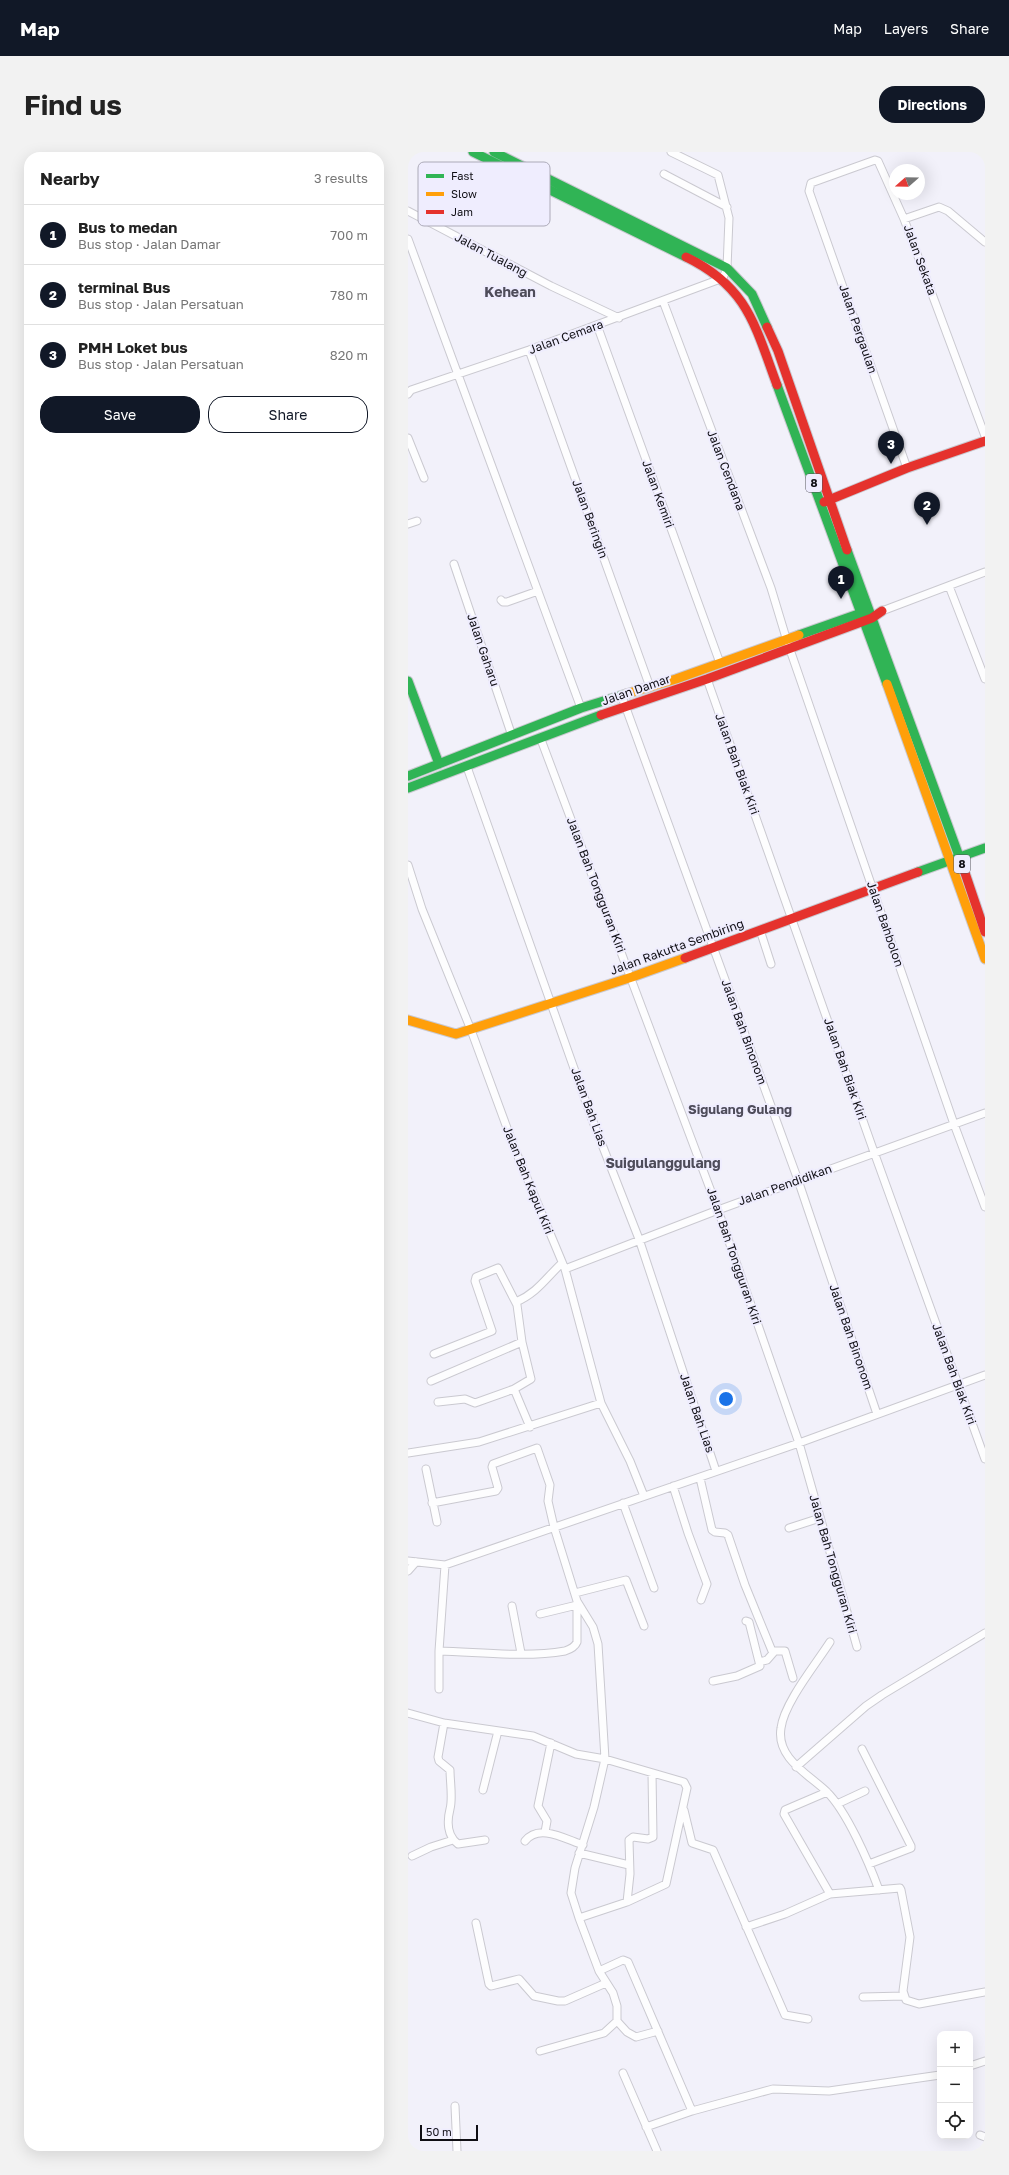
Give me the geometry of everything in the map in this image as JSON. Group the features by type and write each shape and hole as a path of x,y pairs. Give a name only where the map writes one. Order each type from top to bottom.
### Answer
{"main road":[{"name":"8","path":"473,152 493,162"},
{"name":"8","path":"494,152 514,162"},
{"name":"8","path":"550,180 727,268 752,294 778,351 825,501"},
{"name":"8","path":"550,190 702,265 723,278 742,299 754,322 825,501 955,859 985,932"},
{"path":"825,501 907,468 985,441"},
{"path":"867,615 882,611"},
{"name":"Jalan Damar","path":"408,776 581,708 622,697 650,687 707,679 788,644 867,615"},
{"name":"Jalan Damar","path":"408,788 467,767 540,737 627,707 720,663 788,644"},
{"path":"408,681 439,764"},
{"name":"Jalan Rakutta Sembiring","path":"408,1020 456,1034 471,1030 632,977 985,848"},
{"name":"8","path":"955,859 985,959"}],"street":[{"path":"671,152 718,175 729,218 727,268 723,278"},
{"name":"Jalan Sekata","path":"809,191 812,183 876,160 904,219 985,436"},
{"path":"664,174 727,207"},
{"name":"Jalan Pergaulan","path":"809,191 907,468"},
{"path":"904,219 939,207 948,211 985,242"},
{"name":"Jalan Tualang","path":"408,211 418,216"},
{"name":"Jalan Tualang","path":"437,226 551,286 619,318"},
{"path":"408,239 410,249 458,374 581,708"},
{"name":"Jalan Cemara","path":"408,394 411,390 619,318 723,278"},
{"name":"Jalan Cendana","path":"663,301 770,588 788,644"},
{"name":"Jalan Kemiri","path":"597,325 720,663"},
{"name":"Jalan Beringin","path":"529,350 650,687"},
{"path":"408,438 424,478"},
{"path":"408,524 417,521"},
{"name":"Jalan Gaharu","path":"454,564 512,736"},
{"path":"882,611 985,572"},
{"path":"949,586 985,679"},
{"path":"501,600 505,603 538,591"},
{"name":"Jalan Bahbolon","path":"788,644 954,1124 985,1207"},
{"name":"Jalan Bah Biak Kiri","path":"707,679 793,918 874,1152 985,1459"},
{"name":"Jalan Bah Binonom","path":"622,697 627,707 798,1180 877,1414"},
{"name":"Jalan Bah Tongguran Kiri","path":"540,737 632,977 718,1210 799,1443 857,1647"},
{"name":"Jalan Bah Lias","path":"467,767 592,1119 639,1239 716,1471"},
{"name":"Jalan Bah Kapul Kiri","path":"408,865 422,909 471,1030 514,1146 563,1266 601,1403 630,1461 644,1496"},
{"path":"760,930 771,964"},
{"name":"Jalan Pendidikan","path":"563,1266 985,1113"},
{"path":"516,1302 527,1297 541,1287 563,1266"},
{"path":"434,1354 492,1331 475,1281 476,1277 498,1268 516,1302 522,1342 531,1379 514,1389 475,1404 465,1399 438,1402"},
{"path":"431,1381 522,1342"},
{"path":"408,1571 412,1562 445,1565 700,1478 985,1375"},
{"path":"514,1389 530,1427"},
{"path":"408,1453 474,1443 530,1427 601,1403"},
{"path":"432,1503 496,1490 498,1488 492,1467 493,1464 537,1448 550,1485 548,1501 554,1527 577,1603 575,1645 566,1650 522,1653 439,1651"},
{"path":"426,1469 437,1522"},
{"path":"700,1478 712,1530 728,1535 745,1585 774,1652"},
{"path":"673,1486 688,1533 707,1584 701,1600"},
{"path":"624,1503 654,1588"},
{"path":"789,1528 820,1518"},
{"path":"439,1689 439,1651 445,1565"},
{"path":"575,1593 626,1580 644,1626"},
{"path":"540,1614 577,1603"},
{"path":"577,1603 593,1627 598,1644 605,1738 605,1759 579,1853 571,1893 578,1918 599,1970 616,2001 617,2021 627,2032 636,2037 658,2031"},
{"path":"512,1606 522,1653"},
{"path":"713,1681 737,1676 758,1667 760,1664 749,1622 746,1621"},
{"path":"796,1767 866,1706 882,1694 985,1633"},
{"path":"830,1642 787,1710 781,1728 782,1742 785,1751 796,1767 827,1792 837,1804 869,1864 879,1890"},
{"path":"759,1662 767,1660 774,1652 785,1651 793,1678"},
{"path":"408,1713 444,1723 533,1736 576,1754 605,1759 684,1782 687,1788 666,1884 627,1902 578,1918"},
{"path":"444,1723 438,1759 450,1770 450,1810 448,1822 453,1840 458,1844 485,1840"},
{"path":"483,1790 498,1731"},
{"path":"545,1832 547,1821 538,1806 551,1743"},
{"path":"862,1749 911,1846 910,1848 869,1864"},
{"path":"627,1902 629,1840 633,1837 648,1839 653,1837 652,1773"},
{"path":"837,1804 865,1791"},
{"path":"827,1792 783,1812 830,1894"},
{"path":"683,1807 691,1840 696,1845 713,1850 785,2015 808,2019"},
{"path":"525,1841 533,1834 545,1832 582,1845"},
{"path":"412,1856 431,1847 453,1840"},
{"path":"579,1853 629,1864"},
{"path":"746,1927 785,1914 830,1894 900,1888 910,1937 904,1996"},
{"path":"476,1924 489,1984 491,1986 519,1979 534,1996 561,2001 606,1983"},
{"path":"599,1970 624,1960 627,1961 692,2111"},
{"path":"863,1997 904,1996 910,2002 918,2004 985,1992"},
{"path":"540,2051 604,2033 617,2021"},
{"path":"973,2065 985,2062"},
{"path":"623,2073 657,2151"},
{"path":"646,2127 692,2111 773,2089 829,2091 937,2075"},
{"path":"455,2106 457,2151"}],"traffic: fast":[{"path":"473,152 493,162"},
{"path":"494,152 514,162"},
{"path":"550,180 727,268 752,294 767,327"},
{"path":"550,190 686,257"},
{"path":"777,385 887,684"},
{"path":"847,550 963,867"},
{"path":"799,635 867,611"},
{"path":"408,681 439,764"},
{"path":"408,776 581,708 626,694"},
{"path":"408,788 601,715"},
{"path":"918,872 985,848"}],"traffic: slow":[{"path":"626,694 676,679 799,635"},
{"path":"887,684 985,959"},
{"path":"408,1020 456,1034 632,977 685,958"}],"traffic: jam":[{"path":"686,257 707,269 723,281 736,295 755,326 777,385"},
{"path":"767,327 778,351 847,550"},
{"path":"824,502 907,468 985,441"},
{"path":"601,715 707,679 872,618 882,611"},
{"path":"963,867 985,932"},
{"path":"685,958 918,872"}],"place":[{"name":"PMH Loket bus","path":"891,464"},
{"name":"terminal Bus","path":"927,525"},
{"name":"Bus to medan","path":"841,599"}],"district":[{"name":"Kehean","path":"510,292"},
{"name":"Sigulang Gulang","path":"740,1109"},
{"name":"Suigulanggulang","path":"663,1163"}]}
